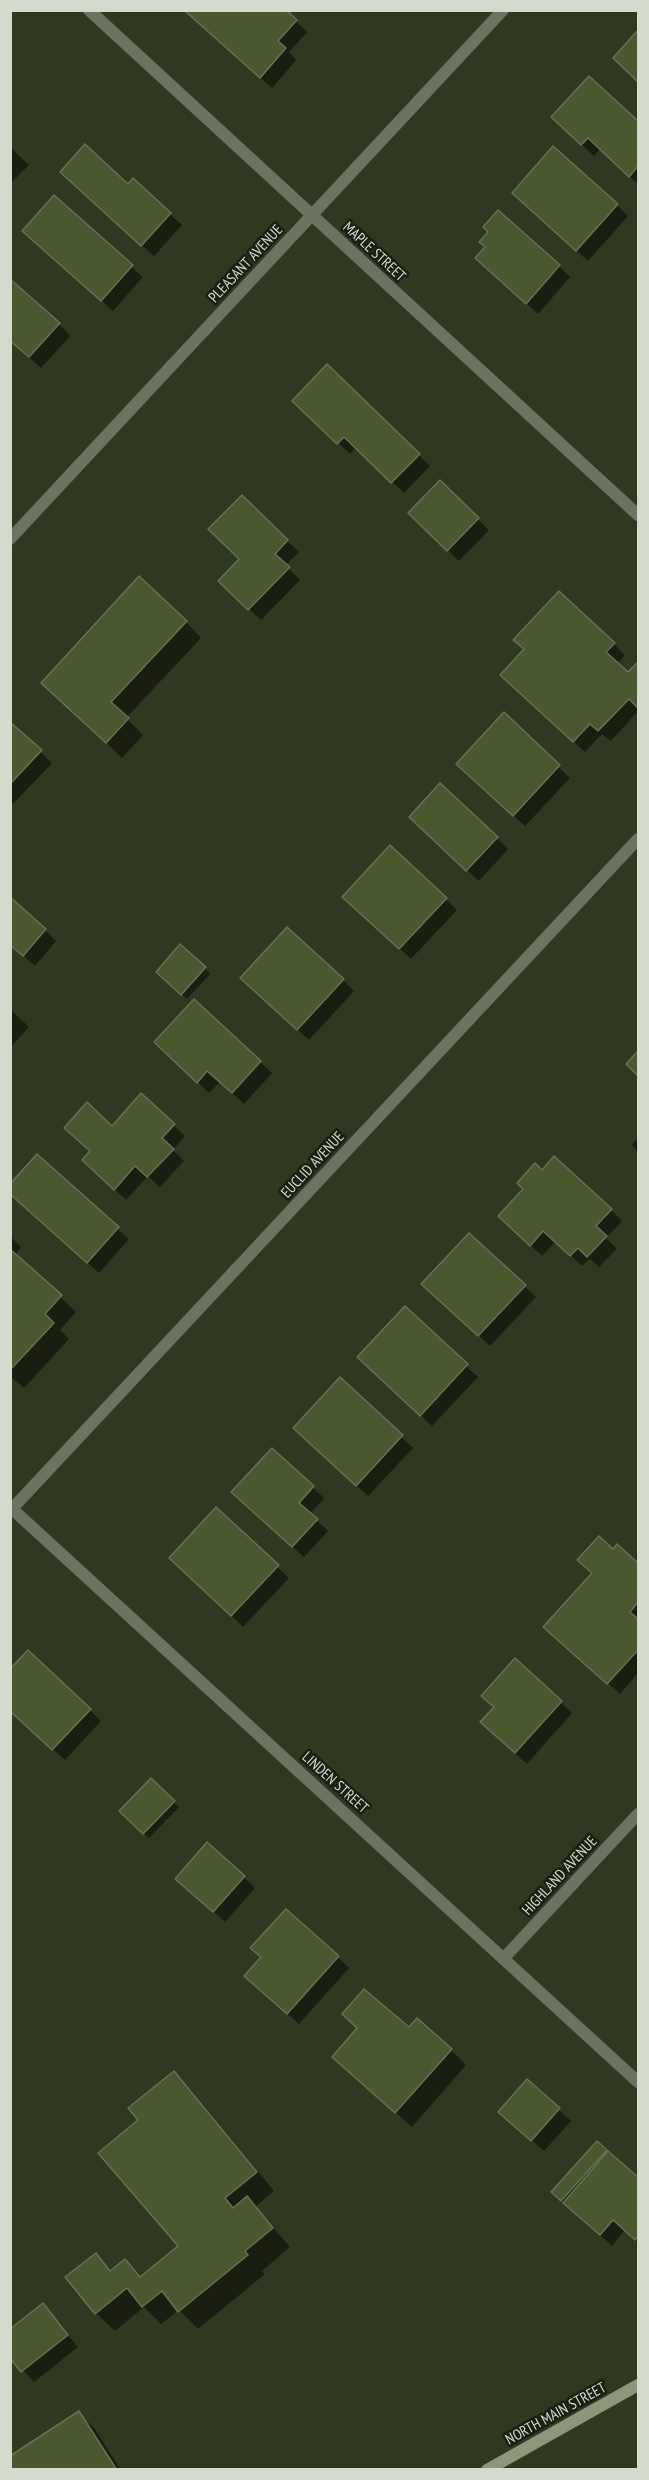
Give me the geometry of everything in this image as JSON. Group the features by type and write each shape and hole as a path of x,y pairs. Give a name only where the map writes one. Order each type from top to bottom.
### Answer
{"street":[{"name":"MAPLE STREET","path":"89,10 639,515"},
{"name":"PLEASANT AVENUE","path":"10,539 503,10"},
{"name":"EUCLID AVENUE","path":"11,1509 639,839"},
{"name":"LINDEN STREET","path":"11,1509 639,2082"},
{"name":"HIGHLAND AVENUE","path":"504,1958 639,1814"},
{"name":"NORTH MAIN STREET","path":"487,2469 639,2385"}],"building":[{"path":"184,10 286,10 297,20 278,41 286,48 260,78"},
{"path":"638,30 638,82 613,58"},
{"path":"589,76 638,121 638,166 629,177 588,138 581,145 551,117"},
{"path":"85,144 128,184 133,178 171,213 141,246 60,172"},
{"path":"553,146 618,204 576,251 512,193"},
{"path":"54,195 133,265 101,301 22,231"},
{"path":"498,210 560,265 526,304 475,258 485,247 479,242 488,232 483,227"},
{"path":"10,279 60,323 29,357 10,341"},
{"path":"327,364 420,454 391,483 344,437 337,444 292,401"},
{"path":"440,480 479,518 447,551 408,513"},
{"path":"242,495 288,540 275,554 290,567 248,610 218,581 239,559 208,529"},
{"path":"139,576 187,621 111,702 129,718 106,743 41,683"},
{"path":"559,591 615,643 606,652 628,672 637,663 638,665 638,708 629,699 598,731 590,724 573,742 500,675 524,649 513,640"},
{"path":"504,712 560,765 513,816 456,764"},
{"path":"10,722 42,750 10,784"},
{"path":"440,783 498,837 466,871 409,817"},
{"path":"390,845 447,898 399,949 342,897"},
{"path":"10,897 46,929 23,956 10,945"},
{"path":"287,927 344,979 297,1030 240,978"},
{"path":"180,944 206,967 181,995 156,972"},
{"path":"194,999 261,1061 232,1093 207,1071 197,1083 154,1042"},
{"path":"638,1051 638,1076 626,1064"},
{"path":"141,1093 175,1124 162,1138 174,1149 147,1177 135,1166 114,1190 82,1160 90,1151 64,1128 87,1102 112,1126"},
{"path":"37,1154 119,1227 87,1263 10,1194 10,1184"},
{"path":"554,1156 612,1209 596,1226 607,1236 587,1257 578,1248 570,1256 543,1231 530,1246 498,1216 523,1189 517,1183 535,1163 542,1170"},
{"path":"469,1233 526,1285 478,1336 421,1284"},
{"path":"10,1249 62,1295 45,1314 54,1323 10,1370"},
{"path":"405,1306 468,1364 420,1416 357,1357"},
{"path":"340,1377 403,1435 356,1486 293,1428"},
{"path":"272,1448 314,1486 299,1503 318,1519 292,1547 231,1492"},
{"path":"216,1507 279,1565 231,1616 169,1558"},
{"path":"599,1536 613,1549 617,1544 638,1563 638,1602 630,1612 638,1619 638,1650 607,1684 543,1627 592,1573 577,1560"},
{"path":"28,1650 91,1709 52,1750 10,1711 10,1669"},
{"path":"515,1658 562,1701 515,1753 480,1722 494,1707 481,1696"},
{"path":"151,1778 175,1801 143,1834 119,1811"},
{"path":"207,1842 245,1876 213,1912 175,1879"},
{"path":"286,1909 339,1956 287,2014 244,1976 261,1957 250,1948"},
{"path":"364,1989 409,2027 417,2018 452,2049 395,2113 332,2057 357,2028 342,2014"},
{"path":"174,2071 257,2172 225,2198 233,2208 247,2196 273,2228 245,2251 248,2255 178,2312 162,2291 142,2307 127,2288 95,2314 65,2277 96,2253 110,2271 125,2259 140,2277 178,2246 98,2153 138,2120 128,2108"},
{"path":"527,2079 560,2108 531,2141 498,2112"},
{"path":"597,2141 607,2150 561,2201 551,2192"},
{"path":"608,2151 638,2177 638,2236 635,2240 613,2220 600,2235 563,2203"},
{"path":"43,2303 68,2335 21,2372 10,2358 10,2329"},
{"path":"79,2411 117,2470 10,2470 10,2456"}]}
